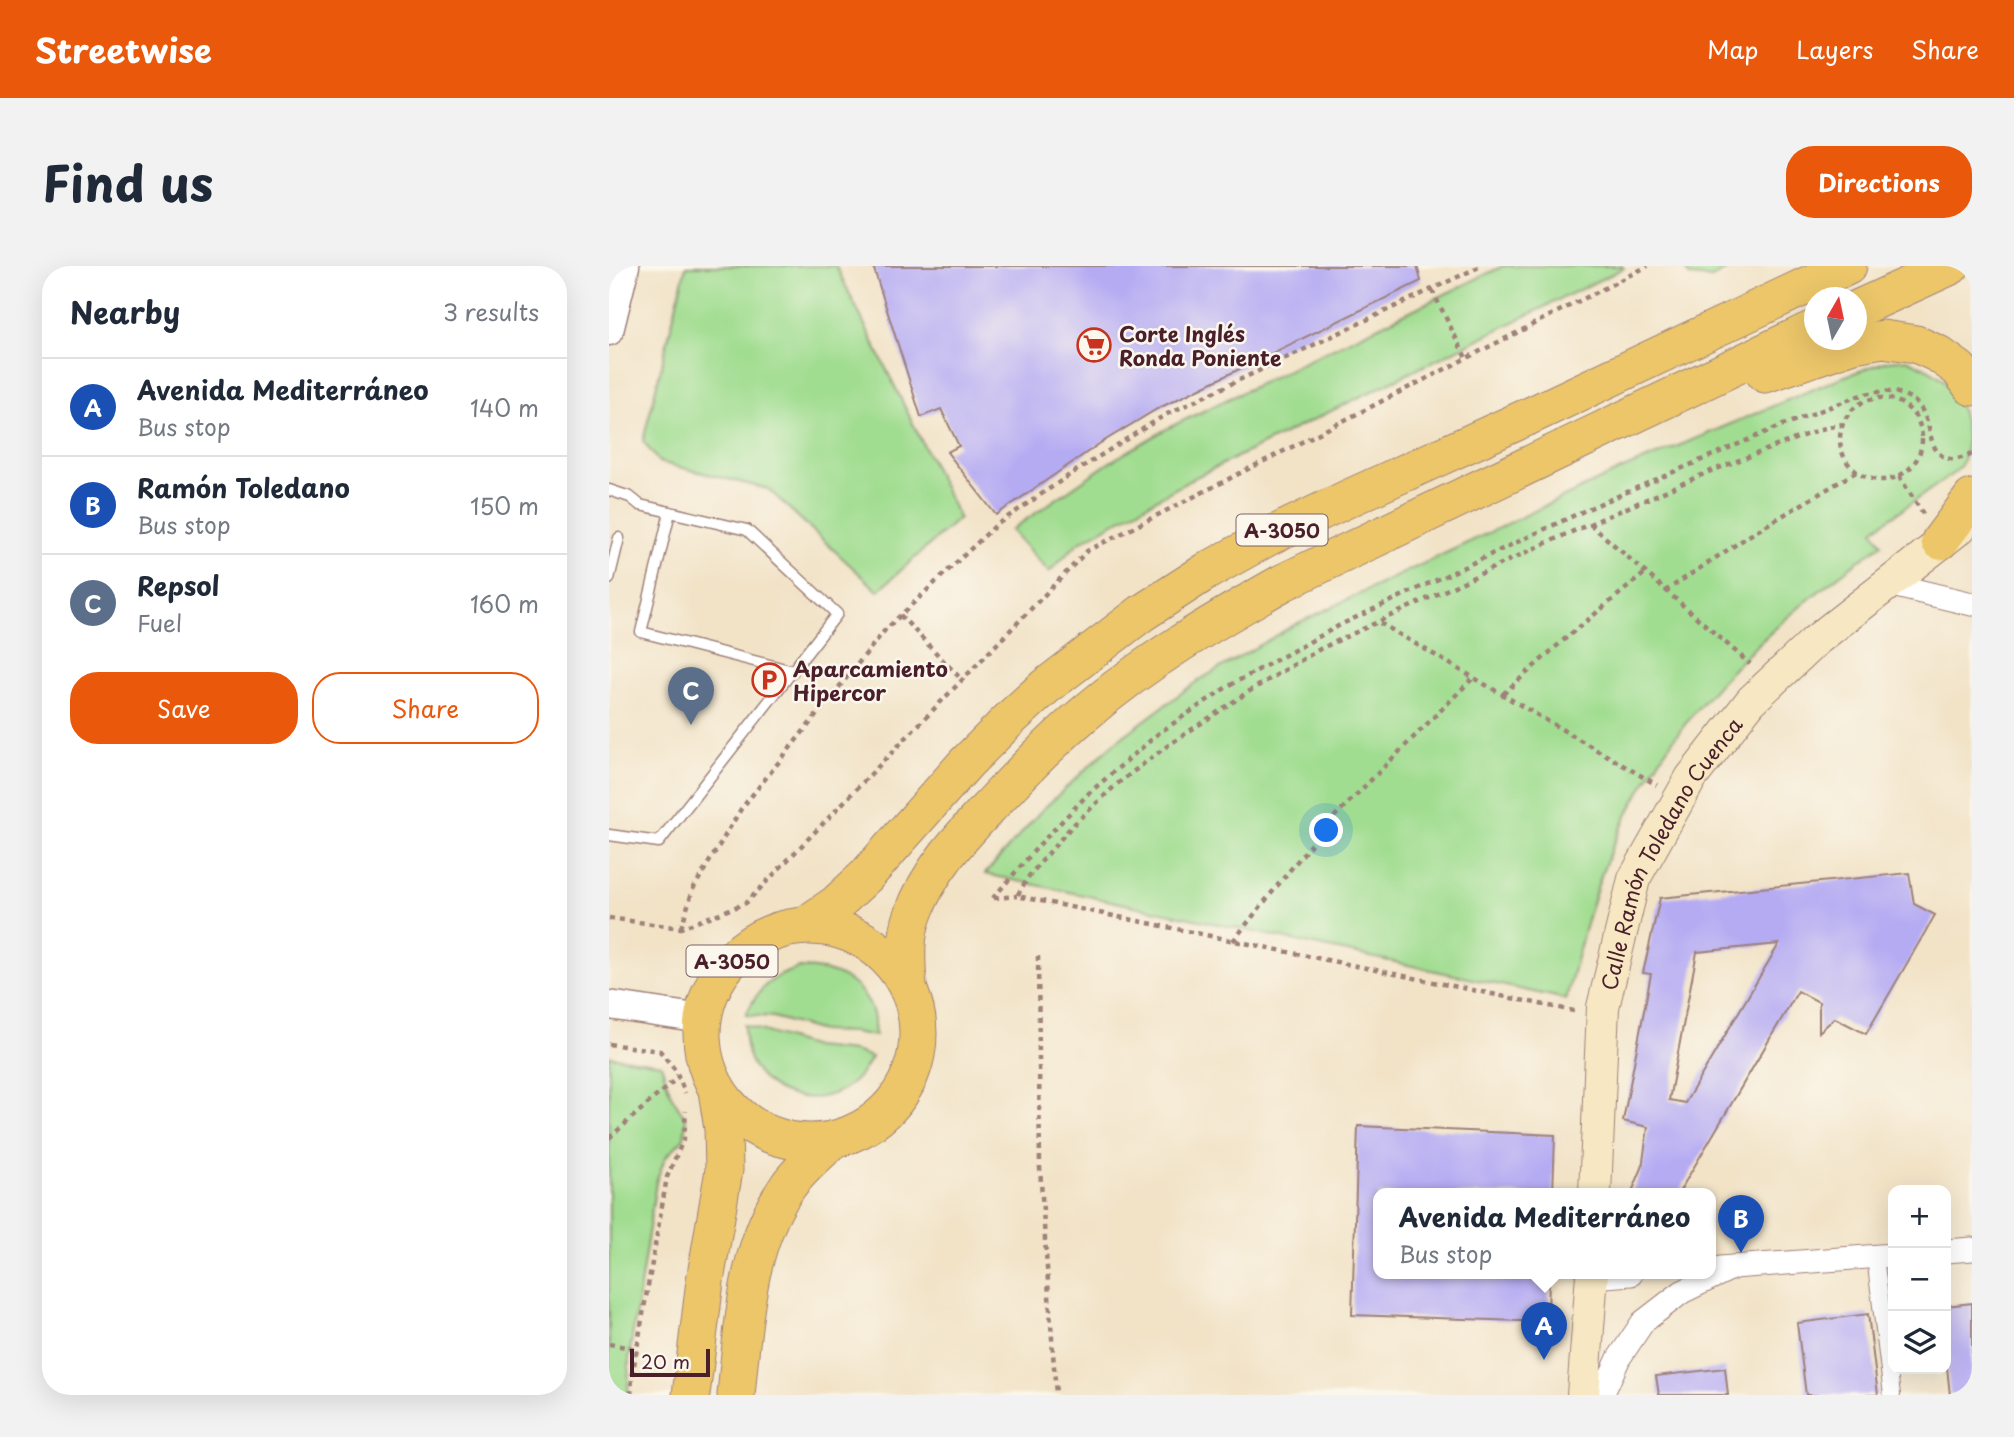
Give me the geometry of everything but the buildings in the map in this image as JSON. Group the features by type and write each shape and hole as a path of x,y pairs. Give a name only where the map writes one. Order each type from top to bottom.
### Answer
{"highway":[{"path":"1602,382 1726,308 1804,266"},
{"name":"A-3050","path":"804,926 836,904 866,876 966,763 1054,680 1142,613 1207,571 1270,536 1347,499 1848,266"},
{"path":"1867,304 1951,266"},
{"name":"A-3050","path":"717,1090 739,1116 767,1134 800,1142 833,1140 864,1128 889,1109 907,1082 917,1051 917,1019 908,988 906,944 913,915 927,883 968,828 1034,760 1084,714 1160,657 1215,621 1282,583 1804,333"},
{"path":"1544,457 1798,362 1874,340 1916,344 1938,354 1959,369 1972,387"},
{"path":"1940,541 1972,498"},
{"name":"A-3050","path":"691,1395 705,1281 724,1170 723,1129 717,1090 703,1056 702,1019 714,984 736,955 768,934 804,926 829,928 854,936 876,949 894,967 908,988"},
{"name":"A-3050","path":"736,1395 748,1295 755,1260 764,1234 787,1187 803,1167 833,1140"}],"main road":[{"name":"Calle Ramón Toledano Cuenca","path":"1595,1188 1603,1007 1635,879 1691,778 1751,701 1815,641 1940,541 1972,519"},
{"path":"1583,1395 1592,1279"}],"street":[{"path":"609,331 625,266"},
{"path":"1888,584 1972,604"},
{"path":"609,1005 702,1019"},
{"path":"1951,1251 1972,1249"},
{"path":"1716,1268 1884,1256 1892,1395"},
{"path":"1716,1276 1734,1267"},
{"path":"1602,1395 1619,1358 1643,1322 1682,1292 1709,1279"}],"lane":[{"path":"609,490 630,497 639,505 747,530 837,614 659,842 609,835"},
{"path":"670,512 641,632 793,671"},
{"path":"609,579 619,538"}],"path":[{"path":"681,928 693,889 741,809 885,630 996,525 1165,415 1481,266"},
{"path":"609,918 681,928 746,903 1087,551 1648,266"},
{"path":"1431,290 1466,359"},
{"path":"1603,1016 1017,896 993,898 1089,793 1160,733 1227,687 1342,624 1590,508 1778,427 1875,391 1897,392 1917,404 1925,415 1935,448 1941,455 1950,460 1959,460 1972,454"},
{"path":"1885,398 1898,402 1909,409 1922,432 1922,446 1918,458 1910,469 1899,477 1877,480 1866,478 1847,462 1841,450 1843,424 1849,412 1859,404 1885,398"},
{"path":"1017,896 1029,876 1071,827 1117,784 1167,746 1308,656 1590,524 1711,471 1821,429 1843,424"},
{"path":"1665,591 1755,532 1856,472"},
{"path":"1899,477 1940,541"},
{"path":"1590,524 1771,682"},
{"path":"1503,694 1645,573"},
{"path":"900,615 961,679"},
{"path":"1380,622 1680,798"},
{"path":"1233,941 1327,824 1474,677"},
{"path":"1038,956 1040,1168 1056,1395"},
{"path":"609,1044 660,1051 675,1071 687,1098 684,1138 667,1177 631,1395"},
{"path":"609,1138 678,1077"},
{"path":"609,1344 637,1349"}],"green space":[{"path":"686,266 836,266 959,518 878,591 768,489 659,462 643,441"},
{"path":"1503,266 1624,268 1198,476 1078,543 1049,572 1011,530 1110,462 1168,428"},
{"path":"1684,266 1733,266 1712,278 1689,276"},
{"path":"1907,359 1940,377 1951,389 1961,409 1966,431 1965,453 1961,465 1951,475 1873,530 1882,544 1842,573 1766,636 1698,708 1668,747 1642,788 1610,852 1589,914 1566,999 985,874 1040,812 1113,744 1196,682 1296,624 1621,470 1840,378 1887,361"},
{"path":"800,968 835,974 845,978 862,992 874,1017 875,1036 821,1031 773,1017 746,1015 767,984"},
{"path":"744,1025 814,1047 854,1051 871,1057 855,1080 835,1093 822,1097 794,1096 769,1084 759,1074 748,1053"},
{"path":"609,1056 661,1064 671,1095 686,1119 684,1138 665,1158 656,1182 629,1358 628,1395 609,1395"}],"place":[{"name":"Corte Inglés Ronda Poniente","path":"1094,345"},
{"name":"Aparcamiento Hipercor","path":"769,680"},
{"name":"Repsol","path":"691,725"},
{"name":"Ramón Toledano","path":"1741,1253"},
{"name":"Avenida Mediterráneo","path":"1544,1360"}]}
